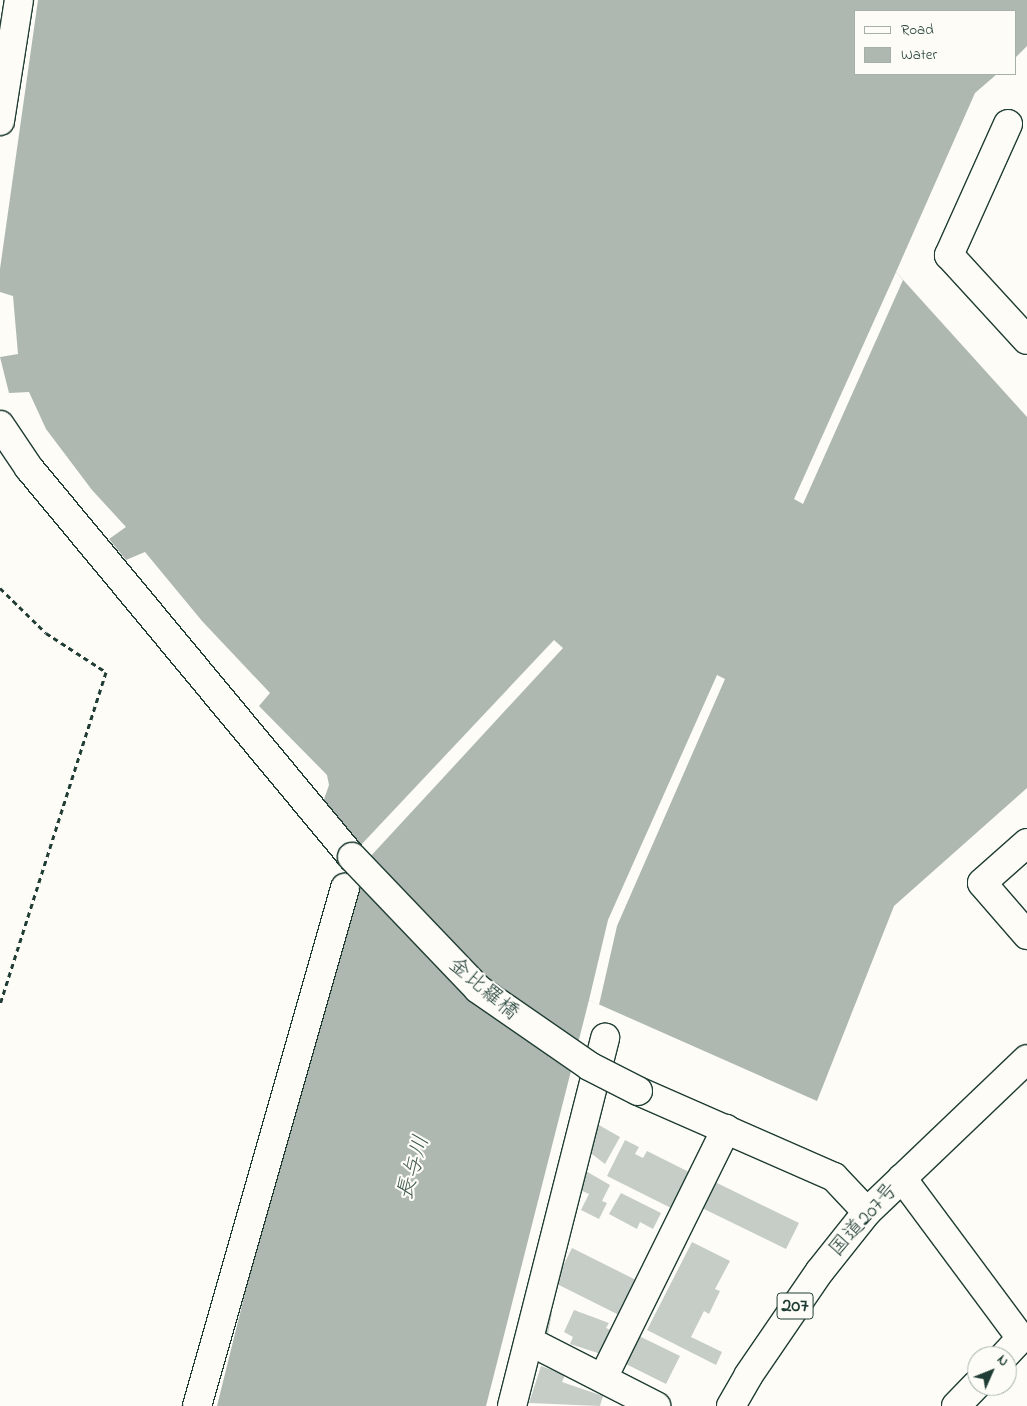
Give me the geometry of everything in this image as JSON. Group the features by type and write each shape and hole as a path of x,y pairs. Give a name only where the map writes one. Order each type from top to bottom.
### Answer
{"main road":[{"path":"0,121 19,0"},
{"path":"1008,124 949,255 1027,340"},
{"name":"金比羅橋","path":"0,426 29,468 352,857 478,989 589,1066 638,1091 834,1177 867,1212"},
{"path":"1027,843 982,883 1027,935"},
{"path":"197,1406 344,888"},
{"path":"512,1406 605,1038"},
{"name":"国道207号","path":"731,1406 748,1376 820,1271 867,1212 1027,1059"},
{"path":"603,1378 726,1129"},
{"path":"902,1178 1021,1338 1013,1346"},
{"path":"529,1341 656,1406"},
{"path":"956,1406 967,1394"}],"path":[{"path":"0,588 46,633 106,672 0,1004"}],"water":[{"name":"長与川","path":"38,0 1027,0 1027,46 1017,56 1017,10 854,10 854,75 996,75 975,93 896,272 1027,417 1027,788 894,906 817,1101 589,1000 486,1406 217,1406 318,999 369,858 322,805 329,785 327,775 259,706 270,693 202,621 145,552 126,560 109,539 126,527 92,490 46,429 29,392 9,393 0,357 18,354 13,296 0,292 0,269"}],"pier":[{"path":"896,272 903,280 803,504 794,499"},
{"path":"554,640 563,648 369,858 360,846"},
{"path":"717,675 725,679 617,926 599,1005 589,1000 608,920"}],"building":[{"path":"597,1124 620,1137 605,1164 584,1148"},
{"path":"625,1140 639,1147 635,1154 643,1158 647,1151 693,1174 675,1210 607,1176"},
{"path":"584,1170 610,1185 602,1201 607,1203 599,1219 581,1210 589,1194 580,1190"},
{"path":"715,1182 799,1223 786,1249 702,1208"},
{"path":"621,1193 661,1213 653,1229 640,1222 637,1229 609,1214"},
{"path":"692,1242 730,1261 715,1289 720,1291 709,1314 704,1311 691,1337 722,1352 716,1365 647,1330"},
{"path":"572,1248 640,1282 623,1317 555,1283 558,1263 563,1266"},
{"path":"574,1310 609,1323 606,1328 615,1332 604,1355 570,1344 573,1337 564,1332"},
{"path":"542,1311 552,1313 548,1334 537,1331"},
{"path":"639,1336 680,1356 666,1384 626,1364"},
{"path":"541,1366 565,1375 562,1382 603,1396 600,1406 529,1403"}]}
